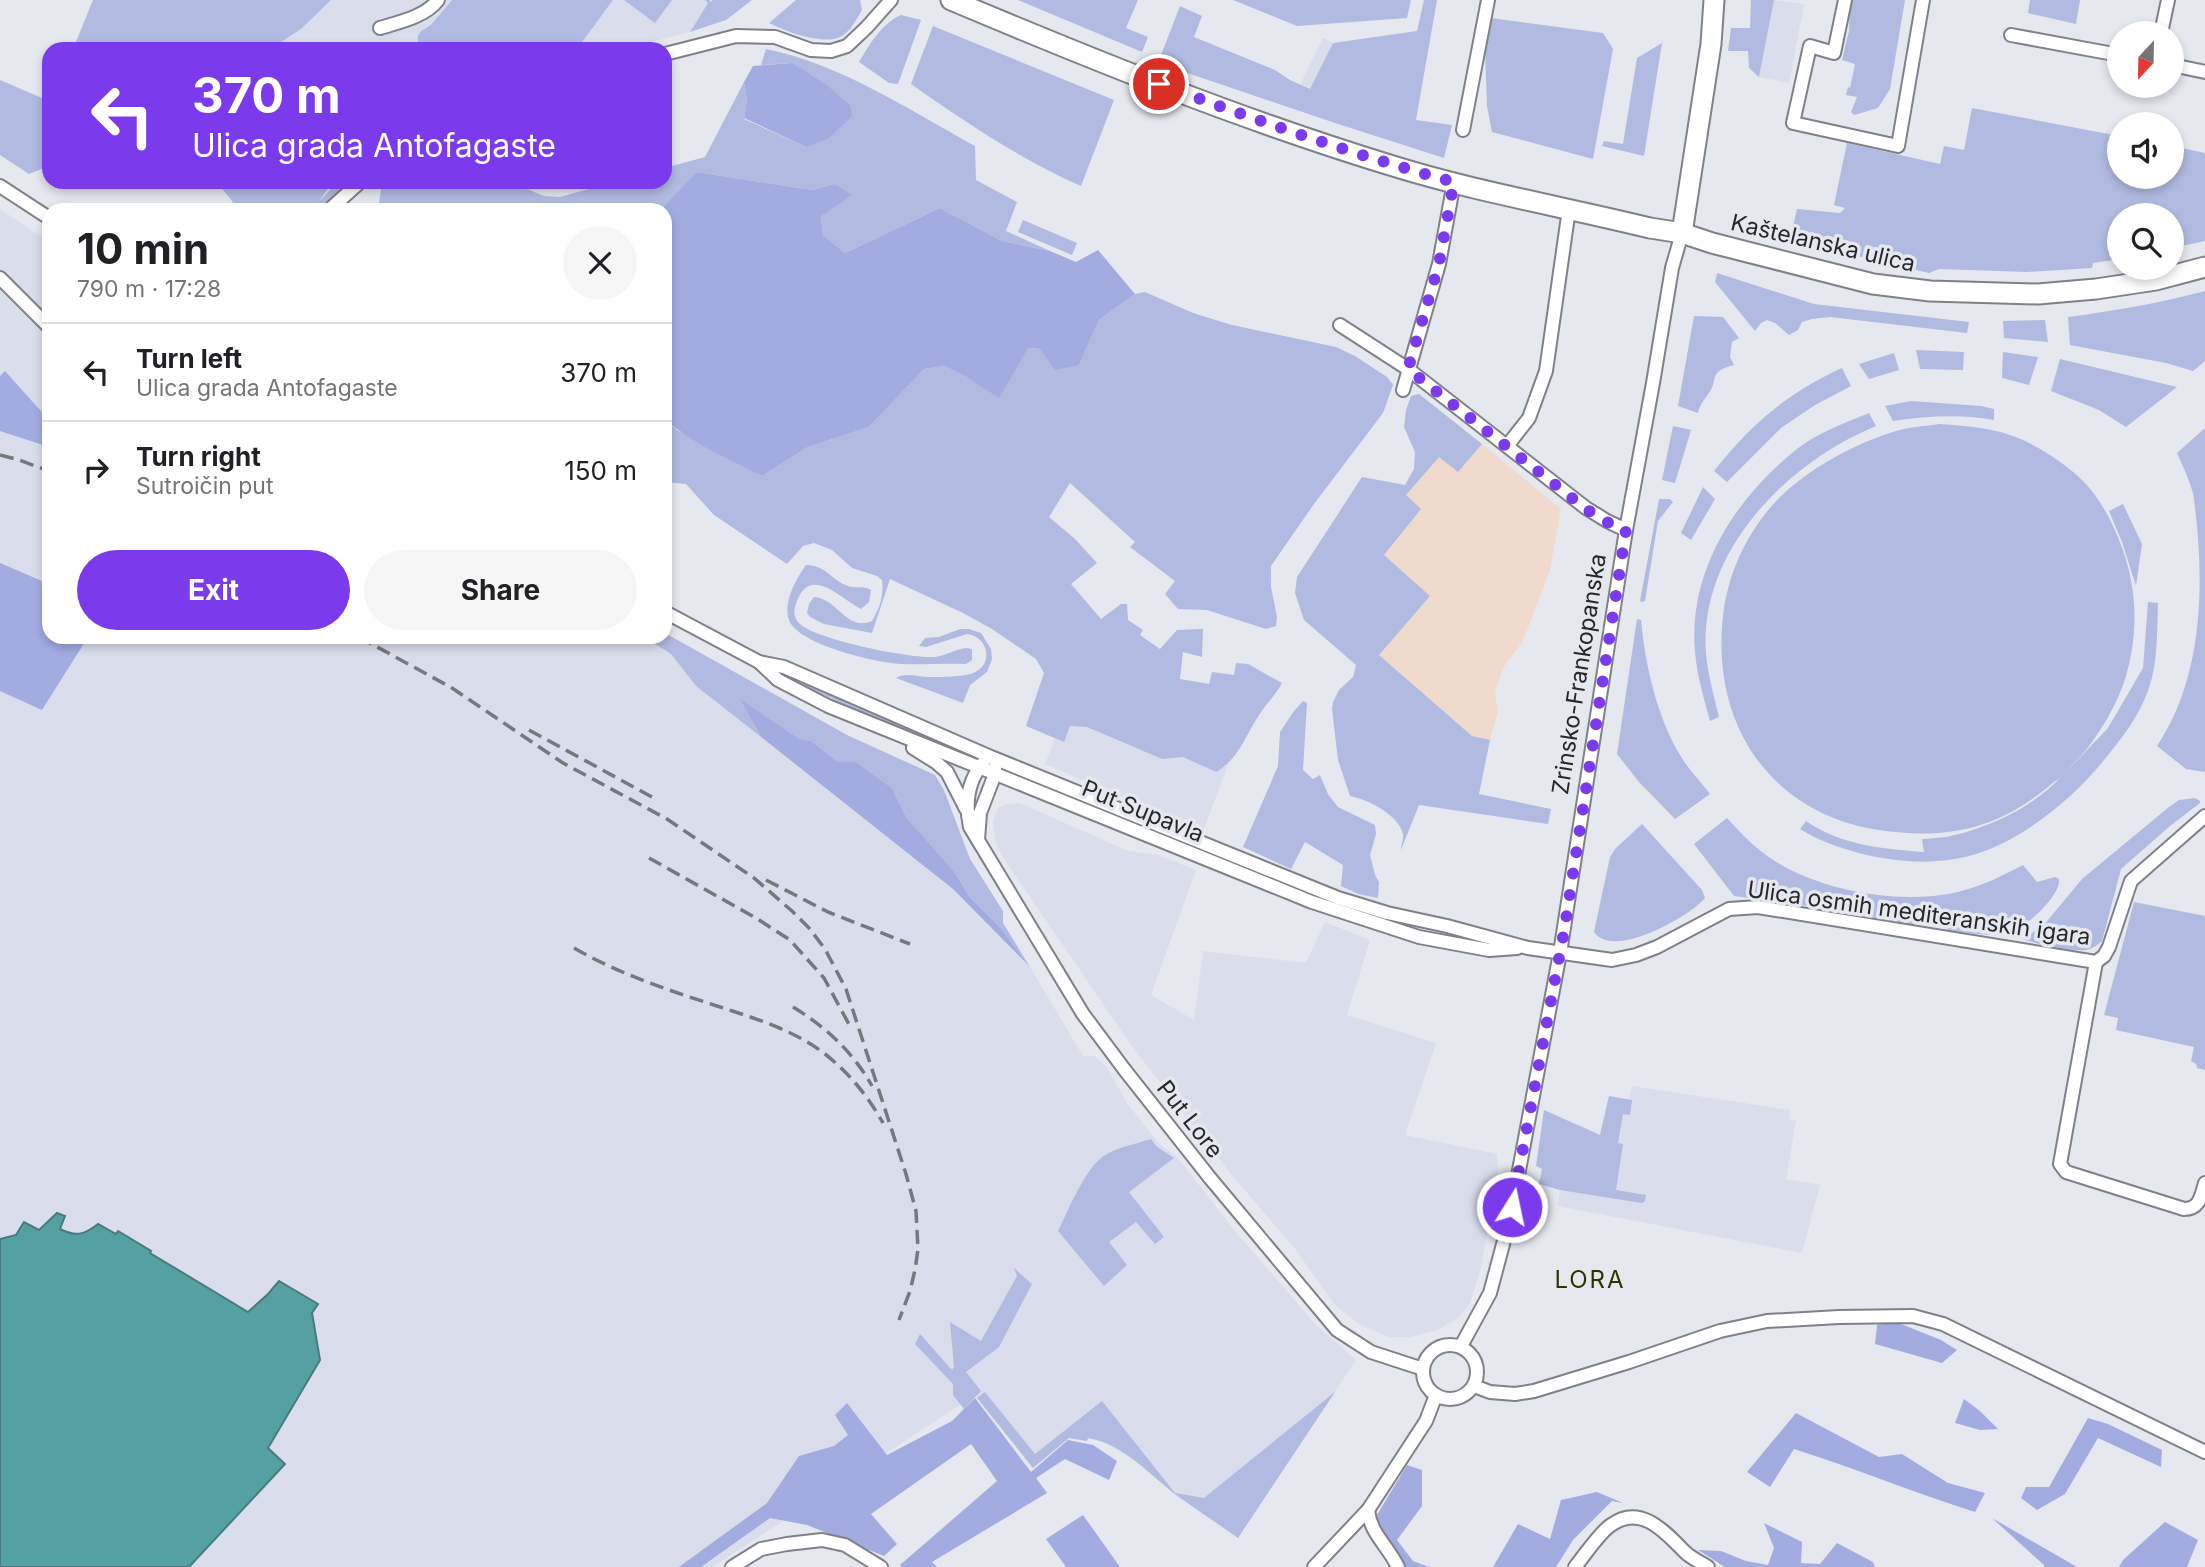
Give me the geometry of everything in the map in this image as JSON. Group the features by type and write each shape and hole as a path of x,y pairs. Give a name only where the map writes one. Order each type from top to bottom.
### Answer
{"main road":[{"name":"Kaštelanska ulica","path":"951,0 1159,84 1314,141 1395,167 1650,228 1682,233 1873,284 1930,291 2038,294 2157,280 2205,267"},
{"name":"Zrinsko-Frankopanska","path":"1682,233 1711,44 1714,0"}],"street":[{"path":"380,28 433,7 438,0"},
{"path":"672,52 736,36 775,37 811,50 831,51 846,46 891,0"},
{"path":"1463,130 1488,0"},
{"path":"1845,0 1834,53 1810,46 1793,123 1898,146 1923,0"},
{"path":"2164,21 2168,0"},
{"path":"2011,34 2107,53"},
{"path":"2184,68 2205,72"},
{"path":"1403,390 1439,264 1454,182"},
{"path":"0,186 42,213"},
{"path":"337,203 352,189"},
{"path":"1507,446 1529,418 1546,371 1569,209"},
{"name":"Zrinsko-Frankopanska","path":"1461,1346 1490,1293 1510,1218 1560,953 1626,530 1671,268 1682,233"},
{"path":"0,278 42,320"},
{"path":"1340,325 1408,369 1586,509 1626,530"},
{"name":"Put Supavla","path":"672,616 759,662 778,680 808,696 896,735 1312,902 1419,937 1489,950 1528,948"},
{"name":"Put Supavla","path":"759,662 784,667 991,757 1338,898 1528,948 1560,953"},
{"name":"Put Lore","path":"896,735 947,772 967,813 970,827 1083,1014 1210,1178 1338,1330 1371,1352 1423,1369"},
{"path":"967,813 969,791 979,768 991,757 995,762 995,774 980,813 978,840"},
{"name":"Ulica osmih mediteranskih igara","path":"1560,953 1612,960 1636,956 1729,909 1758,908 2096,962 2109,947 2130,881 2205,816"},
{"path":"2096,962 2060,1164 2066,1172 2184,1209 2190,1209 2200,1201 2205,1183"},
{"path":"1474,1386 1490,1392 1515,1394 1534,1391 1720,1331 1767,1321 1913,1316 1943,1324 2205,1452"},
{"path":"1461,1346 1469,1351 1478,1368 1474,1386 1469,1392 1453,1399 1436,1395 1426,1384 1423,1369 1425,1361 1436,1348 1461,1346"},
{"path":"1314,1567 1368,1510 1426,1421 1436,1395"},
{"path":"1368,1510 1369,1525 1398,1567"},
{"path":"1575,1567 1611,1525 1630,1517 1653,1522 1672,1537 1686,1554 1708,1567"},
{"path":"732,1567 761,1549 822,1540 845,1545 877,1566"}],"shaded area":[{"path":"93,0 331,0 301,29 281,42 76,42"},
{"path":"331,0 452,0 431,26 425,27 418,36 418,42 280,42 301,29"},
{"path":"452,0 613,0 582,42 418,42 421,31 431,25"},
{"path":"613,0 624,0 655,22 672,0 708,2 690,32 651,42 582,42"},
{"path":"624,0 672,0 655,23"},
{"path":"705,0 710,0 710,3 712,0 752,0 726,20 690,32 708,3"},
{"path":"796,0 860,0 862,10 853,25 838,38 819,39 769,23"},
{"path":"1018,0 1138,0 1126,28 1148,37 1142,52"},
{"path":"1233,0 1411,0 1407,18 1297,26"},
{"path":"1424,0 1437,0 1416,120 1452,125 1444,158 1158,63 1180,6 1202,16 1194,37 1275,70 1310,89 1333,43 1417,31"},
{"path":"1751,0 1774,0 1759,77 1749,68 1748,51 1728,51 1731,28 1750,28"},
{"path":"1774,0 1804,4 1789,83 1759,77"},
{"path":"1850,0 1905,0 1890,89 1878,108 1854,115 1851,112 1857,97 1846,95 1855,64 1842,60 1849,31"},
{"path":"2030,0 2080,0 2076,24 2028,13"},
{"path":"901,15 921,20 898,84 889,83 859,62 882,29"},
{"path":"1484,17 1603,33 1613,49 1593,159 1492,132 1487,106"},
{"path":"933,26 1114,100 1081,186 993,139 911,84"},
{"path":"1323,38 1333,43 1310,90 1300,85"},
{"path":"1662,43 1644,156 1602,146 1604,141 1623,144 1637,58"},
{"path":"766,49 821,65 900,103 975,146 976,180 1017,202 1006,231 1050,251 1002,241 940,208 845,253 823,235 821,216 834,184 813,190 696,172 667,203 379,203 381,189 527,189 544,196 560,197 589,189 672,189 672,166 705,157 744,82 747,100 744,119 806,147 792,63 761,65"},
{"path":"792,63 824,83 850,105 852,116 829,138 806,147 744,118 747,100 744,82 753,66"},
{"path":"0,80 42,98 42,169 29,174 0,155"},
{"path":"1972,108 2107,134 2107,189 2184,189 2184,149 2205,153 2205,241 2184,245 2184,203 2107,203 2107,261 2093,263 2092,268 2027,272 1939,269 1929,273 1790,240 1797,209 1840,213 1845,208 1834,205 1847,143 1940,164 1944,146 1964,150"},
{"path":"696,172 813,190 834,184 852,195 821,216 823,235 845,253 940,208 1002,241 1050,251 1076,262 1098,250 1135,294 1099,320 1079,365 1055,370 1040,349 1028,348 999,398 944,366 924,369 869,427 808,447 762,476 699,444 672,425 672,203 667,203"},
{"path":"222,189 328,189 319,201 331,189 340,189 328,203 234,203"},
{"path":"0,209 42,237 42,644 655,644 671,654 696,686 953,889 1030,967 1083,1056 1094,1056 1106,1066 1127,1103 1159,1144 1177,1157 1235,1231 1316,1325 1356,1360 1238,1538 1177,1496 1140,1463 1099,1440 1069,1438 1033,1468 975,1395 713,1567 189,1567 284,1465 267,1448 320,1360 312,1313 279,1281 248,1312 150,1253 151,1251 116,1234 88,1232 71,1235 59,1229 65,1216 39,1230 0,1239"},
{"path":"1023,220 1077,243 1072,255 1018,232"},
{"path":"1717,273 1814,304 1969,322 1967,333 1830,317 1802,322 1798,330 1789,335 1767,320 1755,331 1715,282"},
{"path":"2205,291 2205,361 2193,371 2166,363 2070,345 2068,317"},
{"path":"1145,292 1193,313 1232,325 1336,347 1387,377 1393,385 1383,413 1271,566 1276,626 1266,629 1207,610 1178,609 1165,594 1175,581 1130,547 1135,542 1070,483 1049,517 1075,539 1097,563 1071,584 1101,619 1121,604 1127,604 1128,620 1143,630 1140,635 1160,649 1177,630 1203,629 1202,657 1183,652 1180,679 1209,684 1212,672 1234,675 1236,663 1248,664 1282,683 1236,754 1216,772 1183,757 1162,759 1087,727 1070,726 1064,742 1026,726 1044,673 1036,659 963,613 890,579 872,633 824,624 810,617 807,613 814,597 830,603 856,622 872,621 881,601 882,580 852,568 832,550 814,543 803,546 787,564 714,515 686,484 672,483 672,425 762,476 808,447 869,427 924,369 944,366 968,378 1028,348 1040,349 1079,365 1099,320 1135,294"},
{"path":"1694,316 1723,317 1739,338 1732,342 1730,357 1734,365 1717,373 1698,413 1678,406"},
{"path":"2045,320 2048,342 2004,338 2003,321"},
{"path":"1916,350 1964,352 1963,370 1920,369"},
{"path":"2003,352 2038,357 2029,385 2002,378"},
{"path":"1894,353 1899,370 1869,379 1859,364"},
{"path":"2060,359 2177,387 2126,427 2099,410 2051,391"},
{"path":"1842,368 1851,386 1815,405 1781,428 1727,482 1714,471 1742,438 1771,411 1804,388"},
{"path":"5,371 42,412 42,445 0,431 0,376"},
{"path":"1419,394 1482,444 1458,472 1439,457 1406,495 1421,509 1384,555 1430,596 1379,655 1472,736 1490,740 1479,794 1551,809 1548,824 1419,805 1401,850 1403,836 1400,827 1381,809 1350,796 1338,760 1333,702 1339,690 1353,677 1356,665 1304,620 1295,593 1297,577 1362,477 1405,485 1414,469 1415,452 1404,427 1406,410 1411,396"},
{"path":"1911,401 1981,406 1994,409 1994,420 1944,416 1893,421 1885,406"},
{"path":"1869,413 1876,426 1811,462 1781,487 1755,515 1733,546 1717,580 1707,616 1706,654 1719,717 1710,721 1696,661 1695,622 1699,593 1720,538 1754,490 1797,449 1822,433"},
{"path":"1940,424 1993,430 2023,440 2055,458 2093,492 2121,544 2134,600 2131,657 2123,685 2100,730 2068,770 2108,728 2143,668 2148,602 2158,603 2157,635 2152,678 2141,708 2111,752 2076,791 2042,819 2004,843 1965,857 1925,862 1872,856 1821,840 1800,829 1806,821 1847,841 1924,852 1922,839 1951,836 1998,820 2025,806 2060,778 2005,815 1970,828 1905,833 1879,830 1840,820 1807,804 1778,783 1755,757 1738,726 1727,692 1722,655 1723,616 1730,583 1741,552 1768,510 1791,487 1818,467 1878,437 1898,430"},
{"path":"1673,426 1691,430 1675,483 1662,480"},
{"path":"2205,428 2205,772 2186,769 2157,746 2173,718 2185,688 2193,657 2200,591 2193,493 2177,453"},
{"path":"1482,444 1561,509 1550,570 1523,641 1503,668 1495,692 1498,712 1490,740 1472,736 1379,655 1430,596 1384,555 1420,509 1406,495 1439,456 1458,472"},
{"path":"1703,487 1715,499 1691,540 1681,533"},
{"path":"1659,499 1670,499 1673,502 1658,521 1645,601 1642,602 1640,601"},
{"path":"2123,504 2142,544 2136,586 2109,511"},
{"path":"0,563 42,581 42,644 84,644 42,710 0,691"},
{"path":"806,565 819,567 848,586 871,590 869,602 861,609 826,587 809,586 802,592 794,612 798,622 810,630 865,647 924,657 936,657 967,648 972,649 972,660 966,664 889,663 839,651 806,637 795,629 789,620 788,606 791,591"},
{"path":"1637,619 1641,620 1649,672 1665,724 1683,760 1710,794 1675,819 1639,782 1617,754"},
{"path":"960,629 981,633 991,649 992,659 987,672 970,685 963,703 896,678 907,675 958,676 980,669 986,658 986,651 980,640 974,636 967,634 926,647 919,646 925,638 939,637"},
{"path":"672,637 847,735 935,775 944,790 970,859 1003,911 1003,923 1030,967 998,925 969,896 954,871 907,818 892,788 856,762 838,762 811,741 800,739 741,700 761,737 696,686 671,654 655,644 672,644"},
{"path":"806,684 958,747 956,753 806,687"},
{"path":"740,699 800,739 811,741 838,762 856,762 892,788 907,818 954,871 969,896 998,925 1030,967 953,889 761,737"},
{"path":"1303,701 1307,703 1303,770 1313,779 1320,775 1328,794 1338,807 1375,825 1376,834 1370,855 1379,882 1378,898 1358,894 1341,886 1343,865 1305,842 1291,869 1243,847 1278,766 1280,732"},
{"path":"1070,726 1087,727 1162,759 1183,757 1216,772 1228,765 1203,831 1045,764 1055,739 1064,742"},
{"path":"2195,798 2200,803 2121,869 2099,944 2087,950 2073,950 2022,939 2043,926 2082,879 2169,807 2179,800"},
{"path":"1020,803 1128,851 1158,855 1196,870 1151,995 1194,1020 1203,951 1306,963 1325,922 1370,940 1347,1015 1436,1043 1405,1135 1497,1154 1498,1174 1480,1272 1470,1303 1459,1317 1438,1330 1410,1337 1388,1337 1359,1324 1335,1305 1295,1249 1231,1174 1131,1045 1000,853 993,822 998,808 1006,804"},
{"path":"1727,818 1757,848 1782,865 1830,885 1856,891 1883,896 1935,896 1975,887 2023,865 2037,882 2055,877 2059,879 2058,886 2048,902 2032,918 2016,930 1996,935 1949,930 1935,909 1922,910 1921,921 1914,925 1823,908 1734,896 1694,844"},
{"path":"1642,824 1702,890 1705,898 1684,915 1651,933 1633,939 1604,939 1594,932 1610,857"},
{"path":"2134,902 2205,916 2205,1070 2197,1068 2191,1061 2194,1047 2116,1030 2118,1018 2104,1015"},
{"path":"1632,1086 1790,1110 1789,1119 1796,1120 1786,1179 1820,1185 1802,1253 1558,1206 1560,1190 1555,1189 1578,1124 1600,1135 1609,1096 1629,1100"},
{"path":"1609,1096 1632,1100 1630,1115 1623,1114 1618,1143 1623,1144 1616,1190 1646,1195 1645,1201 1642,1203 1560,1190 1539,1184 1542,1169 1536,1166 1544,1110 1600,1135"},
{"path":"1151,1139 1156,1146 1174,1158 1129,1192 1164,1237 1155,1244 1136,1222 1109,1242 1127,1265 1104,1286 1058,1231 1082,1182 1100,1159 1117,1149"},
{"path":"57,1213 65,1216 60,1229 80,1234 98,1224 116,1234 118,1231 248,1312 279,1281 318,1304 312,1313 320,1360 268,1448 285,1464 189,1567 0,1567 0,1239 16,1235 24,1222 39,1230"},
{"path":"1014,1268 1032,1284 999,1347 966,1372 981,1391 964,1409 953,1395 953,1384 915,1344 920,1334 952,1370 954,1367 950,1322 981,1341 1017,1276"},
{"path":"1896,1322 1941,1340 1957,1350 1942,1363 1875,1344 1877,1325"},
{"path":"985,1392 1035,1454 1102,1401 1175,1493 1204,1498 1335,1392 1238,1538 1179,1497 1125,1454 1101,1441 1069,1438 1033,1468 977,1398"},
{"path":"975,1398 1031,1472 1068,1440 1093,1445 1117,1461 1109,1480 1065,1459 1036,1478 1047,1493 932,1562 937,1567 902,1567 900,1565 997,1481 971,1444 871,1514 897,1544 884,1556 807,1525 770,1518 701,1567 679,1567 767,1503 799,1456 834,1446 848,1435 835,1415 847,1403 887,1455 952,1421"},
{"path":"1964,1399 1998,1429 1980,1430 1955,1423"},
{"path":"1796,1413 1879,1457 1902,1454 1948,1483 1985,1493 1975,1512 1794,1449 1770,1487 1747,1472"},
{"path":"2088,1418 2108,1424 2162,1450 2161,1467 2098,1438 2065,1494 2037,1510 2021,1498 2026,1487 2049,1487"},
{"path":"1407,1465 1422,1470 1422,1506 1397,1540 1413,1561 1429,1567 1404,1567 1380,1528 1377,1515"},
{"path":"1597,1492 1623,1503 1612,1501 1573,1540 1556,1567 1493,1567 1518,1524 1550,1539 1561,1500"},
{"path":"1083,1515 1120,1567 1066,1567 1046,1539"},
{"path":"1992,1518 2077,1567 2044,1567"},
{"path":"2165,1522 2198,1540 2187,1567 2119,1567 2123,1560"},
{"path":"1764,1523 1802,1542 1801,1563 1820,1564 1837,1543 1873,1562 1875,1567 1725,1567 1698,1550 1721,1551 1746,1561 1768,1565 1774,1548"}],"railway":[{"path":"0,455 42,468"},
{"path":"372,644 452,688 563,763 667,819 754,878 809,928 825,949 846,989 916,1211 918,1249 915,1270 899,1320"},
{"path":"529,730 652,797"},
{"path":"649,858 790,940 824,978 851,1028"},
{"path":"766,880 828,912 910,944"},
{"path":"574,948 644,981 759,1020 800,1038 834,1061 850,1077 883,1123"},
{"path":"793,1007 838,1041 872,1086"}],"district":[{"name":"LORA","path":"1590,1280"}],"route":[{"path":"1159,84 1314,141 1395,167 1454,182 1439,264 1408,369 1586,509 1626,530 1564,932 1512,1207"}]}
